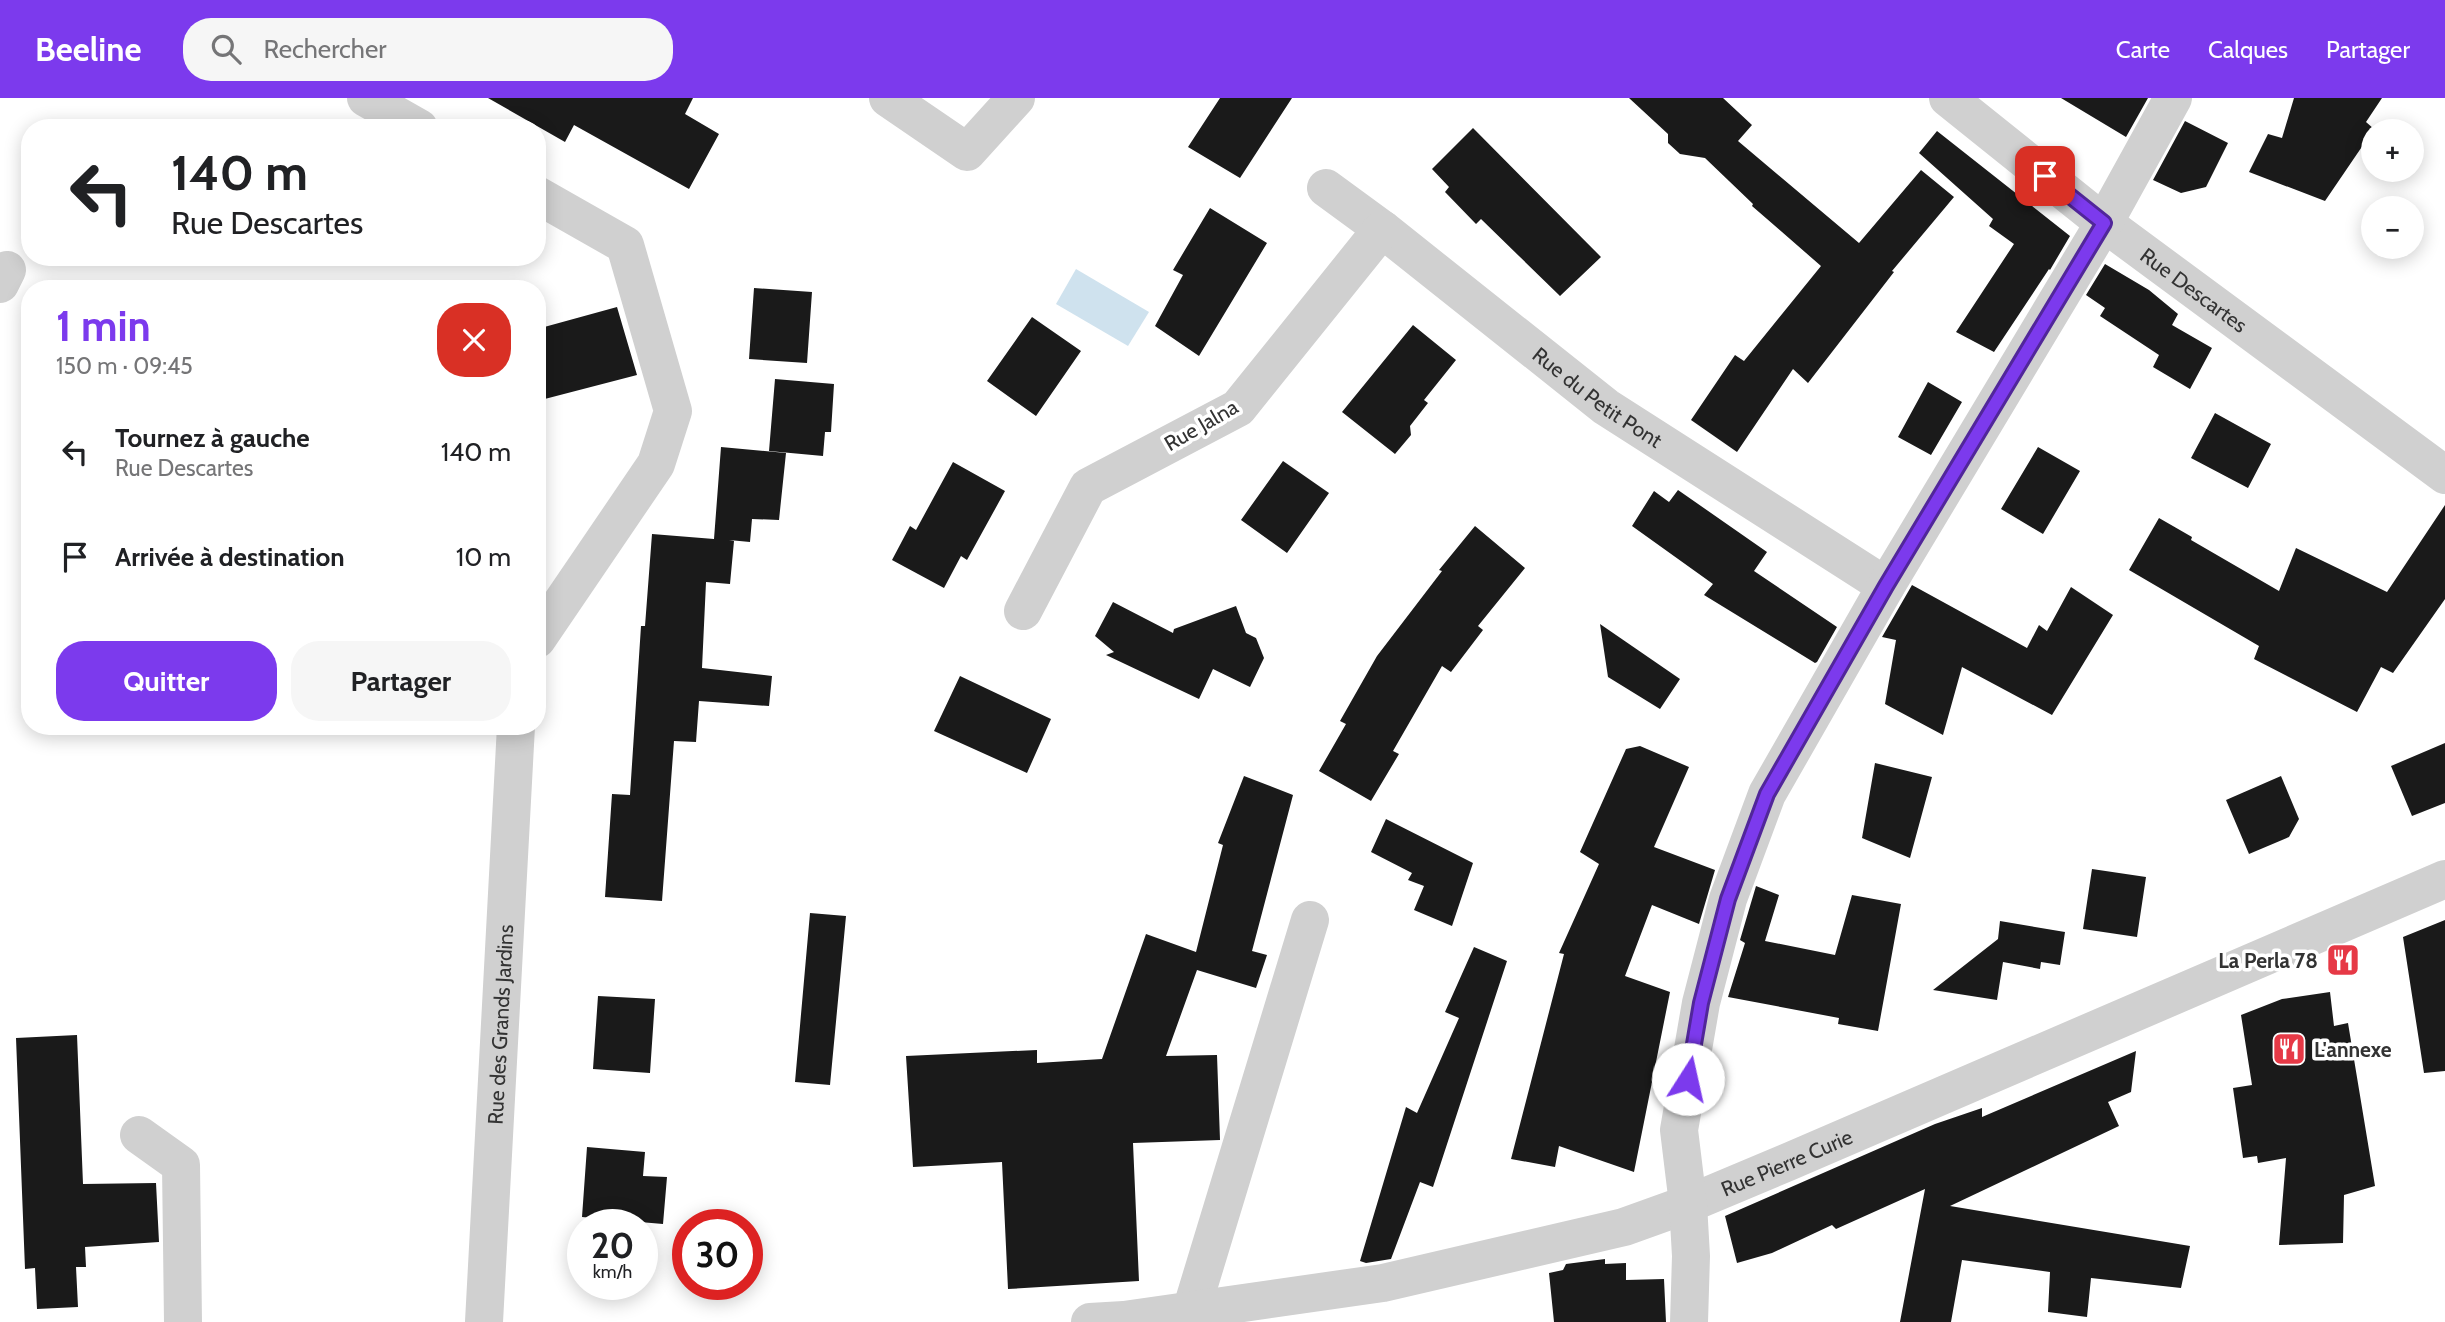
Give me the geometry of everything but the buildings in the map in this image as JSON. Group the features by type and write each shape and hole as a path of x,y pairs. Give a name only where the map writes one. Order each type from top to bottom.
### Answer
{"street":[{"path":"366,98 403,119"},
{"path":"888,98 967,152 1016,98"},
{"name":"Rue Descartes","path":"1948,98 2104,223 2445,475"},
{"path":"1689,1322 1691,1256 1679,1130 1701,1003 1728,899 1767,794 1886,586 2104,223 2173,98"},
{"name":"Rue du Petit Pont","path":"1326,188 1382,229 1606,407 1886,586"},
{"path":"546,200 625,245 673,411 656,464 546,626"},
{"name":"Rue Jalna","path":"1023,611 1088,487 1238,408 1382,229"},
{"name":"Rue des Grands Jardins","path":"484,1322 516,735"},
{"name":"Rue Pierre Curie","path":"1090,1322 1124,1320 1383,1283 1624,1227 1688,1204 2445,878"},
{"path":"1191,1311 1310,920"},
{"path":"139,1135 181,1165 183,1322"}],"water":[{"path":"1076,269 1149,312 1128,346 1056,304"}],"place":[{"name":"La Perla 78","path":"2343,960"},
{"name":"L'annexe","path":"2289,1049"}],"route":[{"path":"1688,1079 1701,1003 1728,899 1767,794 1886,586 2104,223 2045,176"}]}
